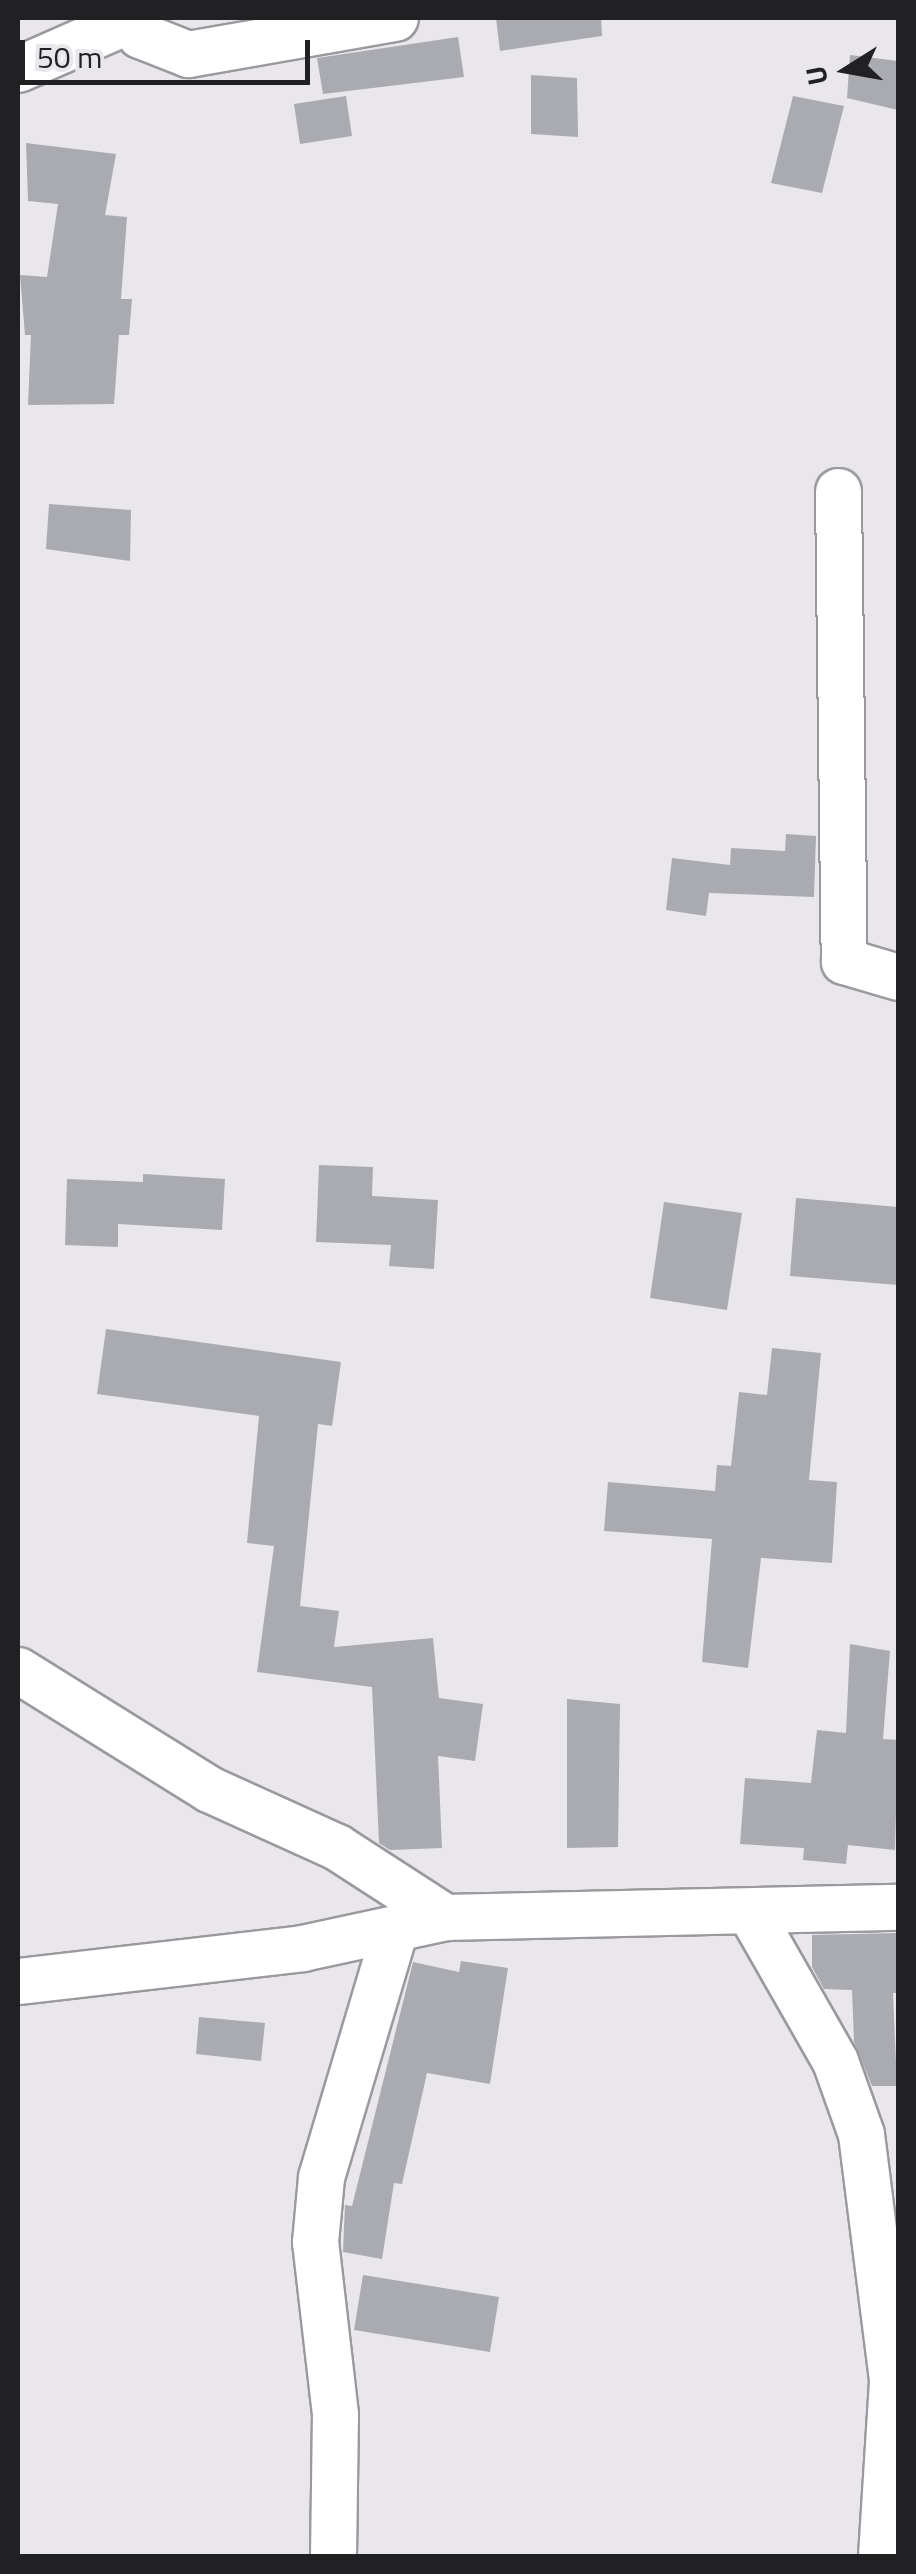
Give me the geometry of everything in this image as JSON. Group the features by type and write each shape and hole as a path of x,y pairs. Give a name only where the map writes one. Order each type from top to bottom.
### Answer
{"street":[{"path":"18,69 134,18 140,35 188,54 395,18"},
{"path":"838,490 844,961 898,977"},
{"path":"18,1670 209,1789 336,1847 445,1918"},
{"path":"18,1981 302,1948 445,1918 898,1906"},
{"path":"750,1912 835,2061 861,2134 892,2381 881,2556"},
{"path":"333,2556 335,2414 315,2242 321,2177 395,1929"}],"building":[{"path":"496,18 601,18 602,36 500,51"},
{"path":"458,37 464,77 323,94 317,58"},
{"path":"850,55 898,61 898,110 847,98"},
{"path":"531,75 577,78 578,137 531,134"},
{"path":"346,96 352,136 300,144 294,104"},
{"path":"793,96 844,106 822,193 771,183"},
{"path":"26,143 116,154 105,215 127,217 121,299 132,299 129,335 119,335 114,404 28,405 31,335 25,335 20,275 47,277 58,204 28,201"},
{"path":"49,504 131,510 130,561 46,549"},
{"path":"786,834 816,836 814,897 709,893 706,916 666,910 672,858 730,865 731,848 785,851"},
{"path":"319,1165 373,1167 372,1196 438,1200 434,1269 389,1266 391,1245 316,1242"},
{"path":"143,1174 225,1179 222,1230 118,1224 118,1247 65,1245 67,1179 143,1182"},
{"path":"796,1198 898,1207 898,1285 790,1276"},
{"path":"664,1202 742,1213 727,1310 650,1298"},
{"path":"106,1329 341,1362 332,1426 318,1424 300,1606 339,1611 334,1647 433,1638 439,1698 483,1704 475,1761 438,1756 442,1848 390,1850 379,1843 372,1687 257,1672 274,1546 247,1543 259,1416 97,1394"},
{"path":"772,1348 821,1353 809,1480 837,1482 832,1563 761,1558 748,1668 702,1662 712,1539 604,1531 608,1482 715,1491 717,1465 731,1466 739,1392 767,1395"},
{"path":"850,1644 890,1651 883,1739 898,1740 895,1850 848,1845 846,1864 803,1860 804,1848 740,1844 745,1778 811,1783 817,1730 846,1733"},
{"path":"567,1699 620,1704 618,1847 567,1848"},
{"path":"898,1933 898,1993 893,1993 897,2086 872,2086 854,2042 852,1990 824,1989 812,1967 812,1935"},
{"path":"461,1961 508,1968 490,2084 427,2073 402,2184 394,2183 382,2259 343,2252 345,2205 352,2206 413,1962 459,1972"},
{"path":"199,2017 265,2023 261,2061 196,2054"},
{"path":"363,2275 499,2297 490,2352 354,2330"}]}
